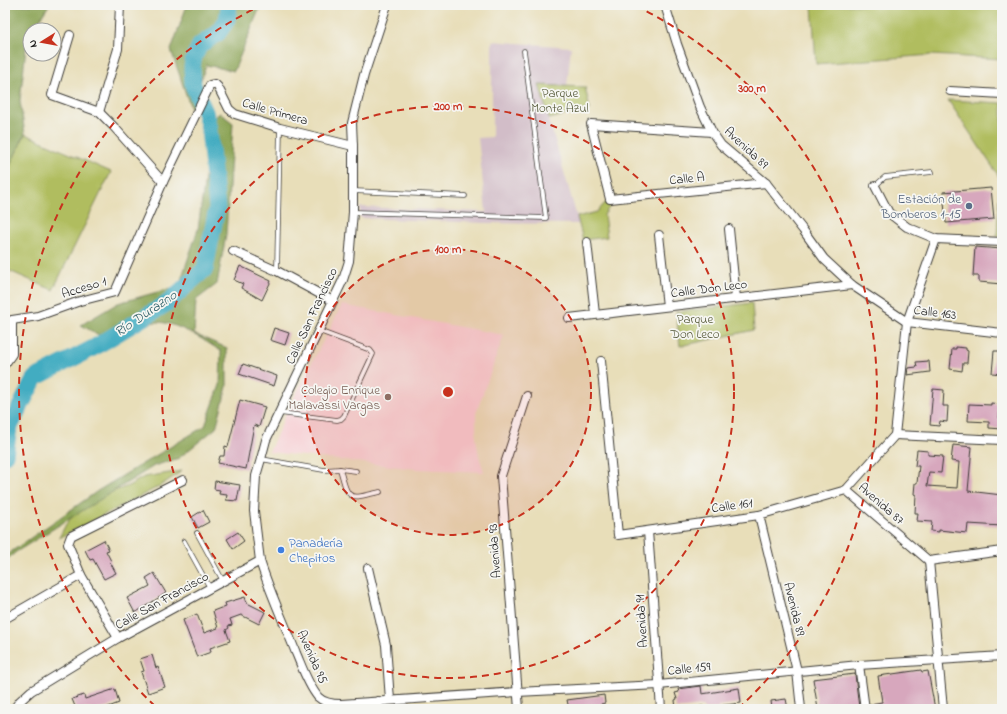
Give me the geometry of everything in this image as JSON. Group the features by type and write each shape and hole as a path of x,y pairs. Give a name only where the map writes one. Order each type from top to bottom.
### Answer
{"street":[{"path":"99,112 118,49 120,5"},
{"name":"Calle San Francisco","path":"14,709 31,691 118,638 260,561 254,511 256,476 266,440 343,280 350,261 353,212 352,123 364,75 387,5"},
{"name":"Avenida 89","path":"665,5 677,44 700,107 712,132 721,145 766,183 824,259 852,284"},
{"path":"70,35 52,95 99,112 162,182"},
{"name":"Calle Primera","path":"162,182 210,86 215,84 218,86 229,109 235,114 280,128 353,146"},
{"path":"950,91 1002,94"},
{"name":"Calle A","path":"712,132 592,124 610,200 766,183"},
{"name":"Acceso 1","path":"5,364 12,354 9,320 38,316 80,301 115,292 162,182"},
{"path":"874,186 889,213 907,227 936,239 1002,242"},
{"path":"729,229 736,298"},
{"path":"659,235 667,306"},
{"path":"936,239 907,322 895,435 1002,440"},
{"path":"588,242 596,314"},
{"path":"233,251 277,271 333,301"},
{"name":"Calle Don Leco","path":"569,318 852,284"},
{"name":"Calle 163","path":"852,284 907,322 1002,333"},
{"name":"Calle 161","path":"601,361 618,535 759,515 846,490"},
{"name":"Avenida 93","path":"519,709 501,476 527,396"},
{"name":"Avenida 87","path":"895,435 846,490 929,561"},
{"path":"118,638 81,575 68,544 68,540 71,536 183,480"},
{"name":"Avenida 89","path":"759,515 797,671 800,709"},
{"name":"Avenida 91","path":"648,531 661,709"},
{"path":"943,709 929,561 1002,551"},
{"name":"Avenida 95","path":"260,561 269,587 307,679 317,696 322,701 330,703 379,705"},
{"path":"368,568 386,646 390,700"},
{"path":"8,617 81,575"},
{"name":"Calle 159","path":"379,705 390,700 659,684 859,665 1002,656"},
{"path":"859,665 865,709"}],"lane":[{"path":"353,212 546,218 524,52"},
{"path":"277,271 280,128"},
{"path":"874,186 885,177 932,172"},
{"path":"353,191 465,196"},
{"path":"280,412 336,420 341,419 344,416 373,354 370,350 319,331"},
{"path":"261,459 324,470 340,469 356,471"},
{"path":"340,469 346,490 350,496 357,497 380,492"},
{"path":"197,533 223,581"},
{"path":"184,541 210,588"}],"shaded area":[{"path":"492,41 571,47 567,86 539,85 579,224 485,223 360,218 360,207 486,212 478,138 492,137"},
{"name":"Colegio Enrique Malavassi Vargas","path":"342,305 504,335 476,413 476,438 479,456 484,472 416,469 269,452 288,409"}],"green space":[{"path":"5,5 49,5 38,22 22,22 22,62 24,62 20,101 25,134 5,176"},
{"path":"187,5 261,5 234,71 206,65 191,109 171,50"},
{"path":"812,5 1002,5 1002,59 931,55 816,64"},
{"name":"Parque Monte Azul","path":"539,85 585,87 590,109 549,119"},
{"path":"948,100 1002,103 1002,236 997,236 1000,178"},
{"path":"220,113 233,123 226,235 217,284 196,300 194,334 227,348 227,387 216,428 179,458 154,466 16,552 5,561 5,556 99,490 205,426 220,385 221,351 187,331 167,323 150,323 137,329 115,344 81,325 118,303 179,286 198,229 206,170 202,127"},
{"path":"25,134 111,172 53,290 5,269 5,176"},
{"path":"606,202 610,206 604,215 607,237 583,240 577,217 597,212"},
{"name":"Parque Don Leco","path":"752,303 754,330 680,346 676,312"},
{"path":"182,471 160,486 59,538 66,524 85,502 128,486 144,477"}],"building":[{"name":"Estación de Bomberos 1-15","path":"991,188 994,219 946,223 943,192"},
{"path":"975,247 1002,249 1002,284 979,282 979,276 973,276"},
{"path":"240,266 271,281 262,300 241,288 243,284 234,280"},
{"path":"274,328 289,333 285,345 270,340"},
{"path":"956,347 966,348 968,351 967,363 963,363 962,371 950,369 952,349 956,349"},
{"path":"994,351 1002,351 1002,374 992,373"},
{"path":"929,361 930,372 907,375 908,368 917,367 916,362"},
{"path":"243,364 277,376 274,386 239,374"},
{"path":"933,389 944,390 943,406 948,406 947,422 940,421 939,426 930,425"},
{"path":"240,400 265,407 259,427 254,425 246,469 218,463 220,456 224,456 225,446 228,447"},
{"path":"991,403 1000,404 999,418 1002,418 1002,429 989,428 989,422 968,421 969,404 991,405"},
{"path":"953,445 972,447 968,491 1002,495 1002,526 968,524 967,533 939,530 939,532 931,531 932,522 917,521 918,513 915,513 916,495 914,494 919,466 915,466 917,450 928,451 928,455 943,456 941,473 929,472 927,486 957,488 959,462 951,461"},
{"path":"215,481 240,485 237,501 226,500 227,495 219,494 220,490 214,489"},
{"path":"203,510 209,522 198,528 192,517"},
{"path":"238,532 244,541 233,549 227,539"},
{"path":"104,540 109,550 106,551 111,561 110,562 116,573 104,579 93,559 90,560 85,550"},
{"path":"154,573 166,593 135,613 127,598 150,586 146,578"},
{"path":"245,597 247,603 265,612 259,624 241,615 230,619 232,625 228,626 229,628 226,630 230,641 210,648 211,652 197,657 183,620 197,614 204,633 218,628 213,611 226,606 225,603"},
{"path":"152,655 165,687 148,693 141,672 144,671 140,659"},
{"path":"921,670 922,672 928,671 935,709 870,709 870,704 882,702 878,676"},
{"path":"855,674 859,708 818,709 813,679"},
{"path":"701,686 702,694 739,688 741,703 718,706 718,709 703,709 703,706 676,709 675,700 677,699 675,693 679,692 678,689"},
{"path":"115,689 119,703 103,709 76,709 72,699 84,695 85,699"},
{"path":"604,695 605,703 601,704 601,709 569,709 567,700"},
{"path":"786,699 788,709 772,709 771,701"}],"waterway":[{"name":"Río Durazno","path":"5,455 9,428 35,378 95,347 166,304 205,269 217,208 209,129 205,112 193,85 192,67 194,57 200,45 218,33 227,20 229,5"}],"place":[{"name":"Estación de Bomberos 1-15","path":"969,206"},
{"name":"Colegio Enrique Malavassi Vargas","path":"388,397"},
{"name":"Panadería Chepitos","path":"281,550"}]}
